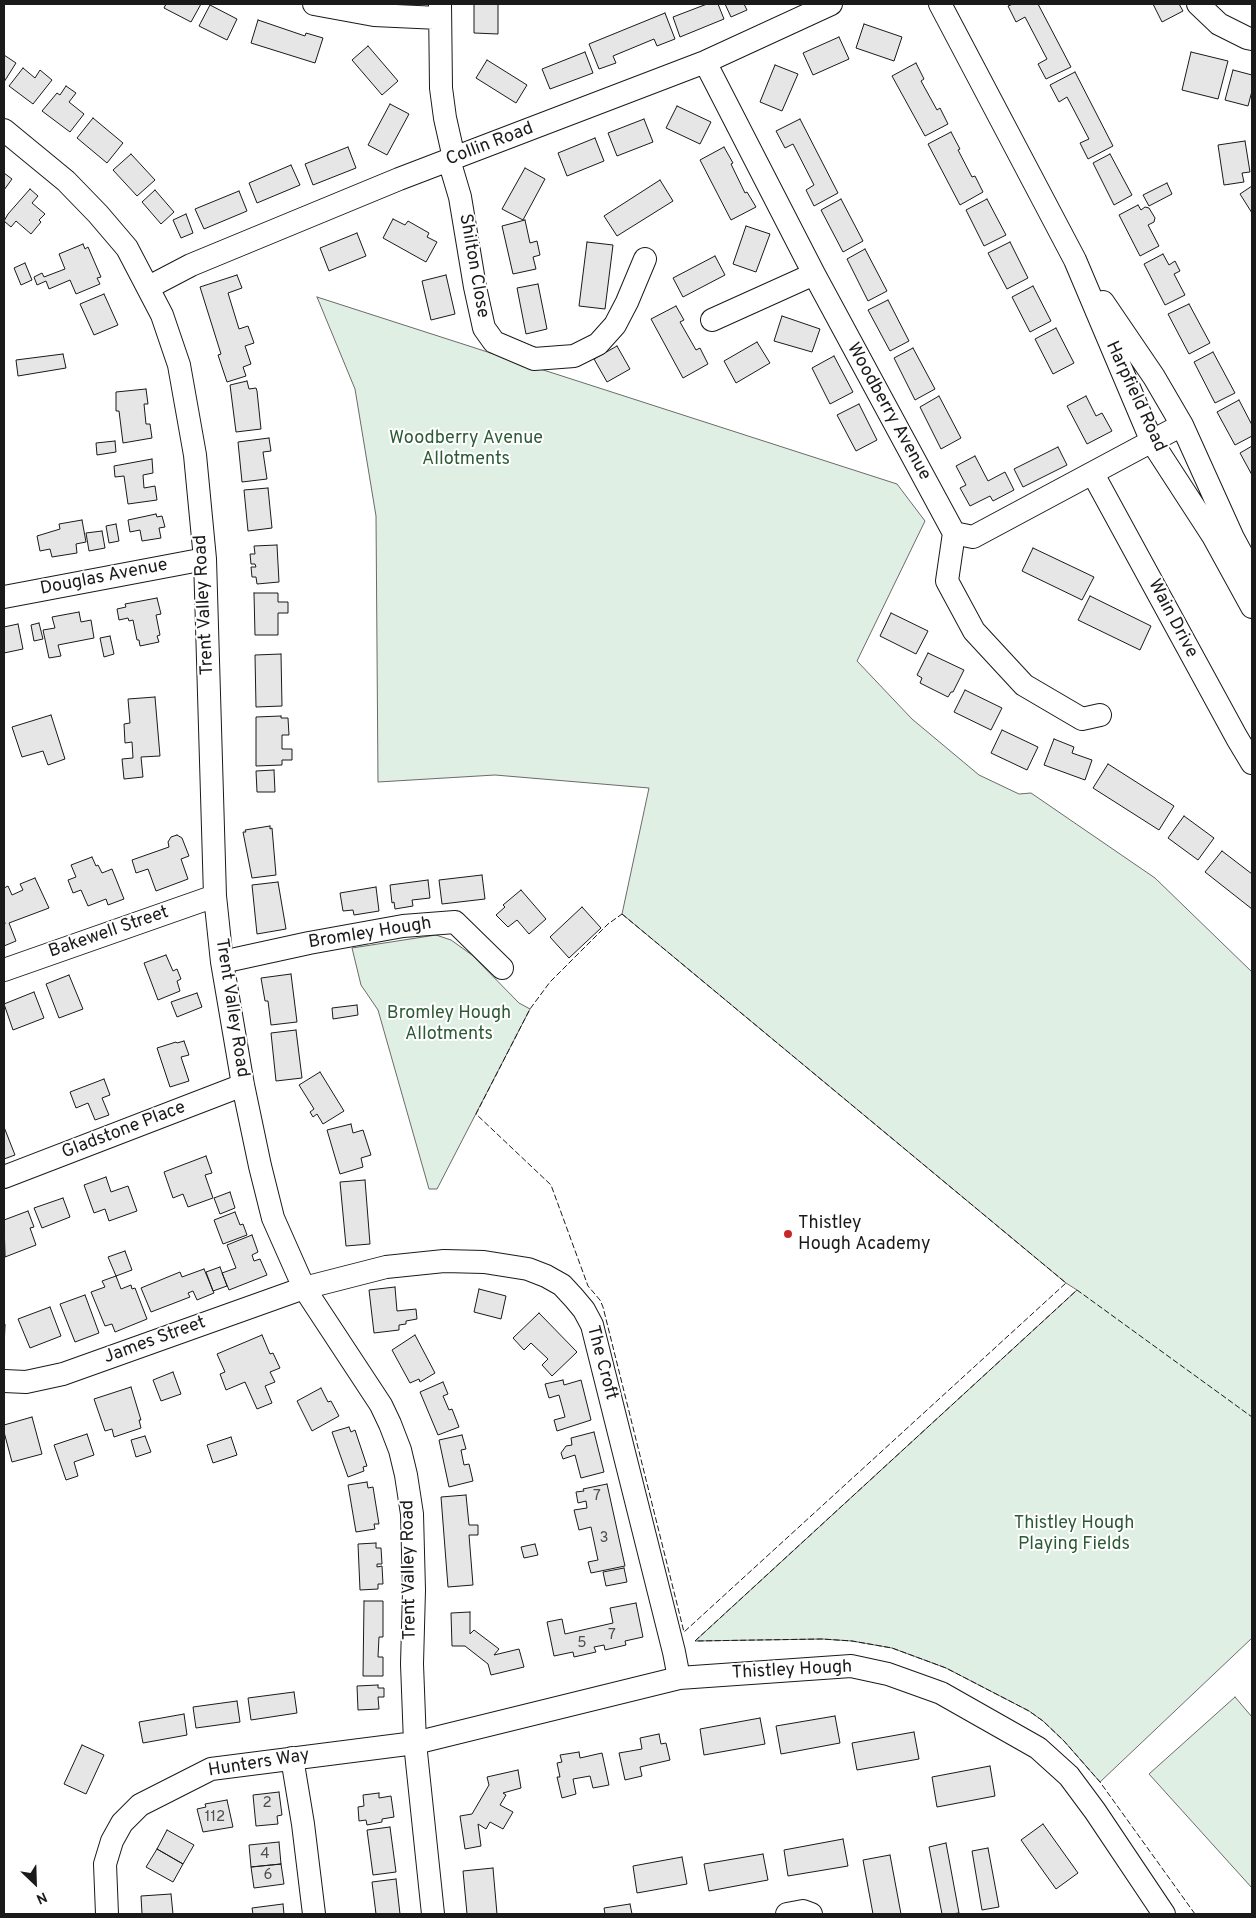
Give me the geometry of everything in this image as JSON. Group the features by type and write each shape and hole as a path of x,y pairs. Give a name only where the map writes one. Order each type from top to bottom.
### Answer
{"street":[{"path":"314,4 374,14 440,11"},
{"name":"Collin Road","path":"149,287 191,265 399,179 705,62 831,4"},
{"name":"Harpfield Road","path":"940,4 1075,260 1152,442 1213,536 1252,607"},
{"path":"1198,4 1219,24 1252,39"},
{"name":"Shilton Close","path":"440,11 441,88 445,118 475,287 484,328 494,342 534,359 574,356 598,344 615,325 645,259"},
{"name":"Woodberry Avenue","path":"705,62 814,274 954,532"},
{"name":"Trent Valley Road","path":"4,130 66,181 127,248 162,315 179,365 195,455 205,559 215,896 222,962 260,1166 273,1218 304,1288 381,1405 390,1424 406,1475 412,1514 413,1543 412,1664 415,1743 432,1914"},
{"name":"Harpfield Road","path":"1075,260 1154,377 1182,425 1233,538 1252,573"},
{"path":"712,320 814,274"},
{"path":"1100,715 1082,719 1024,685 974,631 947,581 954,532 973,537 1182,425"},
{"name":"Wain Drive","path":"1093,474 1252,763"},
{"name":"Douglas Avenue","path":"4,597 205,559"},
{"name":"Bakewell Street","path":"4,970 215,896"},
{"name":"Bromley Hough","path":"222,962 309,943 403,926 455,922 502,968"},
{"name":"Gladstone Place","path":"4,1177 244,1085"},
{"name":"The Croft","path":"304,1288 386,1267 444,1261 484,1262 528,1269 562,1285 584,1310 592,1325 679,1678"},
{"name":"James Street","path":"4,1382 26,1382 63,1374 304,1288"},
{"name":"Thistley Hough","path":"415,1743 679,1678 851,1666 888,1674 941,1693 1038,1748 1068,1776 1095,1810 1164,1914"},
{"name":"Hunters Way","path":"107,1914 105,1864 112,1841 122,1823 140,1805 211,1768 415,1743"},
{"path":"292,1758 303,1824 314,1914"},
{"path":"787,1914 803,1911 811,1914"}],"green space":[{"path":"317,297 897,484 925,521 857,661 912,719 979,775 1019,794 1031,793 1155,878 1252,972 1252,1638 1100,1782 1064,1741 1043,1721 1029,1711 946,1668 892,1648 852,1641 822,1639 695,1641 1077,1290 1066,1283 622,914 649,788 495,775 378,782 376,516 355,389"},
{"name":"Bromley Hough Allotments","path":"436,935 451,940 472,955 519,1003 530,1009 437,1189 429,1189 378,1010 361,985 352,948"},
{"path":"1235,1697 1252,1717 1252,1888 1149,1774"}],"building":[{"path":"166,4 201,4 191,22 164,8"},
{"path":"474,4 498,4 498,34 474,33"},
{"path":"707,4 718,4 724,19 680,37 673,17"},
{"path":"725,4 744,4 747,10 731,17"},
{"path":"1013,4 1038,4 1071,67 1046,79 1038,64 1047,59 1025,17 1016,22 1008,6"},
{"path":"1153,4 1179,4 1183,11 1162,22"},
{"path":"210,5 237,19 227,40 199,26"},
{"path":"665,13 675,39 657,46 654,39 613,56 616,63 599,69 589,44"},
{"path":"258,20 305,36 306,33 323,38 315,63 251,43"},
{"path":"864,24 902,37 894,61 856,48"},
{"path":"839,37 849,59 813,75 803,53"},
{"path":"368,46 398,81 382,95 352,60"},
{"path":"585,52 593,73 550,89 542,69"},
{"path":"1191,52 1228,61 1218,99 1182,90"},
{"path":"4,55 16,63 4,82"},
{"path":"487,60 527,85 516,103 476,78"},
{"path":"916,63 924,79 921,81 937,110 940,108 948,124 925,136 892,76"},
{"path":"775,65 798,74 782,111 760,102"},
{"path":"23,68 35,78 40,70 52,80 33,104 9,86"},
{"path":"1233,70 1252,75 1252,91 1248,106 1225,100"},
{"path":"1075,72 1113,146 1088,159 1080,143 1089,139 1067,97 1059,102 1050,85"},
{"path":"66,86 76,93 69,102 84,114 70,132 42,111 57,93 60,95"},
{"path":"390,104 409,114 387,155 368,145"},
{"path":"677,106 711,122 700,144 666,128"},
{"path":"93,118 123,143 107,163 77,138"},
{"path":"644,119 653,142 617,156 608,133"},
{"path":"800,119 838,193 814,206 806,190 814,185 793,144 785,148 776,131"},
{"path":"951,132 972,177 975,176 983,192 960,205 928,144"},
{"path":"595,138 604,161 567,176 558,153"},
{"path":"1245,141 1250,172 1242,173 1244,182 1224,185 1218,145"},
{"path":"348,147 356,168 313,185 305,164"},
{"path":"724,147 733,163 731,164 745,193 747,192 756,207 731,220 700,160"},
{"path":"131,154 155,180 137,196 113,170"},
{"path":"1110,154 1132,195 1114,205 1093,163"},
{"path":"291,165 300,185 257,203 249,183"},
{"path":"525,168 545,179 523,220 502,209"},
{"path":"4,173 12,179 4,190"},
{"path":"660,180 673,201 617,236 604,216"},
{"path":"1167,183 1172,194 1149,206 1143,195"},
{"path":"1252,186 1252,213 1240,194"},
{"path":"30,189 38,196 32,203 45,214 31,234 16,221 11,227 4,221"},
{"path":"155,190 174,212 161,224 142,202"},
{"path":"239,191 247,211 204,229 195,209"},
{"path":"841,199 863,241 843,252 821,210"},
{"path":"987,199 1006,235 984,246 966,210"},
{"path":"1138,205 1141,210 1145,207 1149,208 1155,218 1154,222 1148,225 1159,246 1140,256 1119,215"},
{"path":"186,214 193,233 181,238 173,220"},
{"path":"393,219 405,225 408,221 429,233 427,237 437,242 426,262 383,238"},
{"path":"525,220 530,243 537,241 540,255 533,257 536,269 513,274 502,226"},
{"path":"746,226 770,234 756,272 733,264"},
{"path":"357,233 366,256 329,271 320,248"},
{"path":"587,242 613,245 605,309 579,306"},
{"path":"1010,242 1028,278 1007,289 988,253"},
{"path":"83,244 85,249 88,247 101,277 97,278 100,284 76,294 70,280 49,289 46,281 37,285 34,277 42,273 44,277 65,269 59,254"},
{"path":"865,249 887,291 868,301 847,259"},
{"path":"1163,254 1169,265 1175,261 1180,271 1174,274 1185,295 1165,305 1144,264"},
{"path":"715,256 725,275 683,297 673,278"},
{"path":"25,263 32,280 21,285 14,268"},
{"path":"237,275 242,288 228,293 239,329 248,326 254,343 245,346 251,364 243,367 246,376 227,382 218,355 221,354 200,287"},
{"path":"446,275 455,314 431,320 422,281"},
{"path":"538,284 547,329 526,334 517,288"},
{"path":"1033,286 1051,321 1030,332 1012,297"},
{"path":"104,294 118,325 94,335 80,304"},
{"path":"888,300 909,341 890,351 868,310"},
{"path":"1189,304 1210,343 1189,354 1168,314"},
{"path":"676,306 684,320 680,322 696,350 700,348 708,364 683,378 651,319"},
{"path":"782,316 820,329 812,352 774,341"},
{"path":"1056,328 1074,363 1053,374 1035,339"},
{"path":"757,342 770,363 736,383 724,361"},
{"path":"617,346 630,369 607,382 594,359"},
{"path":"913,348 935,389 915,400 894,358"},
{"path":"1213,352 1235,393 1215,403 1194,362"},
{"path":"63,354 66,368 18,376 16,360"},
{"path":"834,356 853,392 830,404 812,368"},
{"path":"247,381 249,389 256,388 257,391 261,429 236,432 230,385"},
{"path":"146,389 148,404 144,404 146,424 150,424 152,438 123,443 119,411 116,411 116,392"},
{"path":"939,396 961,438 941,449 920,407"},
{"path":"1086,396 1096,416 1102,413 1112,431 1087,444 1067,406"},
{"path":"1239,400 1252,425 1252,436 1235,445 1217,412"},
{"path":"859,404 877,440 856,451 837,415"},
{"path":"269,438 271,451 263,452 267,479 242,482 238,442"},
{"path":"115,441 116,452 97,455 96,443"},
{"path":"1252,446 1252,475 1240,453"},
{"path":"1058,447 1067,465 1023,487 1014,469"},
{"path":"975,456 988,481 1005,472 1014,490 993,501 990,496 970,506 960,488 966,485 956,466"},
{"path":"152,459 153,473 143,475 144,488 155,486 157,500 128,504 124,476 115,477 114,466"},
{"path":"268,488 272,528 248,531 244,490"},
{"path":"156,514 157,517 162,516 165,527 159,528 161,538 142,541 140,530 130,532 128,520"},
{"path":"82,520 86,542 76,544 77,553 52,557 50,549 40,551 37,536 60,529 59,524"},
{"path":"116,524 119,541 109,543 106,526"},
{"path":"102,531 105,548 89,551 86,533"},
{"path":"277,545 279,582 257,584 256,577 252,577 251,567 256,567 255,564 251,564 250,554 255,554 254,546"},
{"path":"1033,548 1094,577 1082,600 1022,571"},
{"path":"254,593 278,593 278,602 288,602 288,613 278,613 278,635 255,635"},
{"path":"1090,596 1151,626 1140,650 1078,620"},
{"path":"157,598 161,614 156,615 160,635 157,636 159,642 140,646 133,620 129,621 128,618 119,620 117,609 126,607 125,604"},
{"path":"79,612 81,622 91,620 94,638 58,645 61,656 49,658 43,630 55,628 52,617"},
{"path":"891,613 928,631 916,654 880,636"},
{"path":"39,623 43,639 34,641 31,625"},
{"path":"18,624 23,649 4,653 4,627"},
{"path":"110,636 114,654 104,657 100,638"},
{"path":"928,653 964,670 953,692 948,697 920,683 922,678 917,675"},
{"path":"281,654 282,706 256,707 255,655"},
{"path":"965,690 1002,708 991,730 954,712"},
{"path":"155,697 160,756 141,757 143,777 124,779 122,759 133,758 132,742 125,743 124,724 130,723 128,699"},
{"path":"51,715 65,759 48,765 43,751 22,757 12,727"},
{"path":"281,716 281,718 288,718 289,735 282,735 282,749 292,749 292,760 282,760 282,765 256,766 256,717"},
{"path":"1002,730 1038,747 1027,770 991,753"},
{"path":"1054,739 1074,747 1072,753 1092,760 1085,780 1044,765"},
{"path":"1108,764 1174,806 1159,830 1093,788"},
{"path":"274,770 275,792 257,792 256,771"},
{"path":"1184,816 1214,838 1198,860 1168,838"},
{"path":"270,826 270,829 272,828 276,875 252,878 243,832 246,832 245,830"},
{"path":"177,835 182,838 189,856 181,859 188,879 156,891 148,869 136,873 132,860 169,847 168,842 171,837"},
{"path":"1222,851 1252,874 1252,909 1205,872"},
{"path":"92,857 102,873 112,869 124,899 108,905 106,899 88,906 81,890 73,893 68,880 76,877 71,865"},
{"path":"482,875 485,899 442,904 439,880"},
{"path":"35,878 49,908 9,923 16,941 4,946 4,888 8,886 12,895 23,890 20,884"},
{"path":"428,880 430,898 412,900 413,906 395,909 394,902 392,903 390,885"},
{"path":"278,882 286,929 257,934 252,885"},
{"path":"376,887 379,911 354,915 353,910 343,911 340,893"},
{"path":"521,890 546,919 529,934 517,920 508,927 496,915 505,907 503,905"},
{"path":"582,907 601,928 569,958 550,937"},
{"path":"166,955 173,971 177,969 181,979 177,981 180,991 158,1000 144,963"},
{"path":"291,974 297,1022 271,1025 268,1001 265,1001 261,978"},
{"path":"69,975 83,1009 59,1018 46,984"},
{"path":"34,992 44,1018 13,1030 4,1004"},
{"path":"197,993 202,1007 177,1017 171,1002"},
{"path":"357,1005 358,1015 333,1019 332,1008"},
{"path":"296,1030 302,1078 276,1081 271,1033"},
{"path":"184,1041 189,1055 181,1057 189,1081 170,1087 157,1048"},
{"path":"320,1072 344,1111 323,1124 317,1114 313,1117 310,1112 314,1109 299,1085"},
{"path":"104,1079 110,1095 102,1098 109,1115 95,1120 88,1103 76,1108 70,1092"},
{"path":"351,1124 353,1133 363,1130 371,1155 361,1158 363,1167 340,1174 327,1130"},
{"path":"4,1127 15,1155 4,1159"},
{"path":"206,1156 212,1173 205,1175 213,1198 188,1207 183,1194 173,1198 164,1172"},
{"path":"106,1177 111,1192 128,1186 137,1211 109,1221 105,1209 94,1213 84,1185"},
{"path":"365,1180 370,1244 346,1246 340,1182"},
{"path":"230,1192 235,1208 220,1214 214,1198"},
{"path":"63,1198 70,1217 42,1228 34,1208"},
{"path":"28,1211 34,1227 30,1228 36,1245 5,1257 4,1220"},
{"path":"235,1212 240,1225 243,1224 247,1235 223,1244 214,1220"},
{"path":"252,1235 258,1252 252,1255 254,1261 260,1259 267,1275 229,1290 222,1273 236,1268 227,1245"},
{"path":"125,1251 132,1270 116,1276 108,1257"},
{"path":"220,1267 227,1286 213,1291 206,1272"},
{"path":"204,1269 214,1293 197,1300 193,1291 188,1293 190,1297 151,1312 141,1288 180,1272 182,1277"},
{"path":"116,1276 121,1289 131,1285 132,1289 135,1288 147,1319 115,1332 112,1324 105,1326 91,1292 105,1287 102,1281"},
{"path":"395,1287 397,1311 416,1309 417,1319 406,1321 406,1324 399,1325 399,1330 374,1333 369,1290"},
{"path":"479,1289 506,1296 501,1319 474,1312"},
{"path":"85,1295 99,1333 75,1342 60,1304"},
{"path":"50,1307 61,1336 30,1348 18,1319"},
{"path":"539,1313 577,1352 552,1376 542,1365 548,1359 531,1343 524,1350 513,1338"},
{"path":"262,1335 270,1354 273,1353 280,1368 270,1372 275,1382 265,1386 272,1403 257,1409 245,1382 226,1390 220,1374 225,1372 217,1354"},
{"path":"415,1335 435,1373 420,1382 419,1379 410,1383 392,1350"},
{"path":"173,1372 181,1394 161,1401 153,1380"},
{"path":"563,1380 564,1385 581,1380 591,1420 557,1431 554,1420 565,1417 559,1395 549,1398 545,1384"},
{"path":"443,1382 448,1394 443,1396 449,1410 452,1409 459,1427 438,1435 420,1392"},
{"path":"131,1387 141,1420 139,1420 141,1428 114,1437 112,1429 105,1431 94,1399"},
{"path":"321,1388 328,1402 331,1401 339,1416 312,1431 297,1401"},
{"path":"32,1417 42,1454 12,1462 4,1425"},
{"path":"349,1427 351,1432 355,1430 367,1466 363,1467 364,1471 348,1477 332,1432"},
{"path":"594,1432 604,1472 581,1478 575,1455 563,1459 561,1453 566,1446 572,1445 571,1438"},
{"path":"87,1434 94,1455 74,1462 78,1476 66,1480 54,1445"},
{"path":"462,1435 466,1449 461,1450 464,1465 469,1464 473,1481 449,1487 439,1440"},
{"path":"145,1436 151,1452 136,1457 131,1440"},
{"path":"231,1437 237,1455 213,1463 207,1445"},
{"path":"367,1482 368,1488 373,1487 379,1524 374,1524 375,1529 356,1532 348,1485"},
{"path":"607,1484 625,1566 591,1573 588,1562 598,1560 591,1527 579,1530 574,1510 587,1508 586,1501 578,1503 576,1492"},
{"path":"466,1495 469,1525 478,1525 478,1535 469,1535 473,1585 448,1587 441,1497"},
{"path":"376,1543 376,1548 381,1548 382,1564 377,1564 377,1567 382,1566 383,1584 378,1584 378,1589 360,1590 358,1544"},
{"path":"535,1544 538,1555 524,1558 521,1547"},
{"path":"624,1568 627,1582 606,1586 603,1572"},
{"path":"364,1601 383,1601 383,1637 379,1637 378,1657 383,1657 383,1676 363,1676"},
{"path":"636,1603 643,1637 625,1641 626,1645 605,1650 604,1645 594,1647 596,1652 574,1657 573,1652 554,1656 547,1622 562,1619 565,1634 613,1623 610,1608"},
{"path":"470,1612 470,1634 474,1630 499,1649 494,1655 519,1649 524,1667 491,1675 488,1664 465,1646 452,1646 451,1613"},
{"path":"378,1685 378,1688 384,1688 384,1697 378,1697 379,1709 358,1710 357,1686"},
{"path":"294,1692 297,1713 251,1720 248,1698"},
{"path":"237,1701 240,1722 196,1728 193,1707"},
{"path":"184,1714 187,1735 143,1743 139,1722"},
{"path":"835,1716 840,1743 781,1754 776,1726"},
{"path":"760,1718 765,1744 704,1755 700,1729"},
{"path":"914,1732 919,1759 857,1770 852,1743"},
{"path":"659,1734 661,1744 666,1743 670,1760 640,1767 642,1776 625,1780 619,1753 642,1749 640,1738"},
{"path":"82,1745 104,1755 86,1794 64,1784"},
{"path":"579,1752 580,1758 602,1753 609,1785 593,1788 590,1776 573,1779 576,1794 562,1798 557,1777 560,1777 557,1763 562,1762 560,1755"},
{"path":"990,1766 995,1796 937,1807 932,1777"},
{"path":"518,1770 521,1788 503,1793 506,1795 500,1805 513,1812 503,1829 490,1822 486,1829 478,1824 481,1846 465,1849 460,1816 472,1814 489,1785 487,1777"},
{"path":"279,1792 282,1815 277,1816 278,1824 256,1826 253,1795"},
{"path":"379,1793 379,1798 391,1796 394,1817 367,1825 366,1820 359,1821 358,1807 364,1806 363,1795"},
{"path":"227,1800 233,1827 203,1832 197,1809 206,1807 205,1804"},
{"path":"1043,1824 1078,1873 1056,1889 1021,1840"},
{"path":"390,1827 396,1872 373,1875 367,1830"},
{"path":"167,1830 194,1845 183,1864 157,1849"},
{"path":"843,1839 848,1866 788,1876 784,1850"},
{"path":"279,1842 281,1864 251,1867 249,1845"},
{"path":"946,1843 959,1913 942,1914 929,1847"},
{"path":"988,1848 999,1907 982,1910 972,1851"},
{"path":"157,1849 183,1864 173,1882 146,1867"},
{"path":"763,1854 768,1880 709,1891 704,1864"},
{"path":"890,1855 901,1914 873,1914 863,1860"},
{"path":"682,1857 687,1884 637,1893 633,1866"},
{"path":"281,1864 284,1884 254,1888 251,1867"},
{"path":"493,1868 497,1914 467,1914 463,1871"},
{"path":"396,1879 400,1914 376,1914 372,1882"},
{"path":"171,1894 173,1914 142,1914 141,1896"},
{"path":"283,1904 284,1914 253,1914 252,1908"},
{"path":"630,1904 632,1914 605,1914 604,1908"}],"fence":[{"path":"622,914 1066,1283 684,1632 603,1307 600,1300 588,1286 551,1185 476,1114 530,1009 550,982 608,924 622,914"},
{"path":"1195,1914 1100,1782 1064,1741 1043,1721 1029,1711 946,1668 892,1648 852,1641 822,1639 695,1641 1077,1290 1252,1417"}],"place":[{"name":"Thistley Hough Academy","path":"788,1234"}],"park label":[{"name":"Woodberry Avenue Allotments","path":"466,449"},
{"name":"Thistley Hough Playing Fields","path":"1074,1534"}]}
